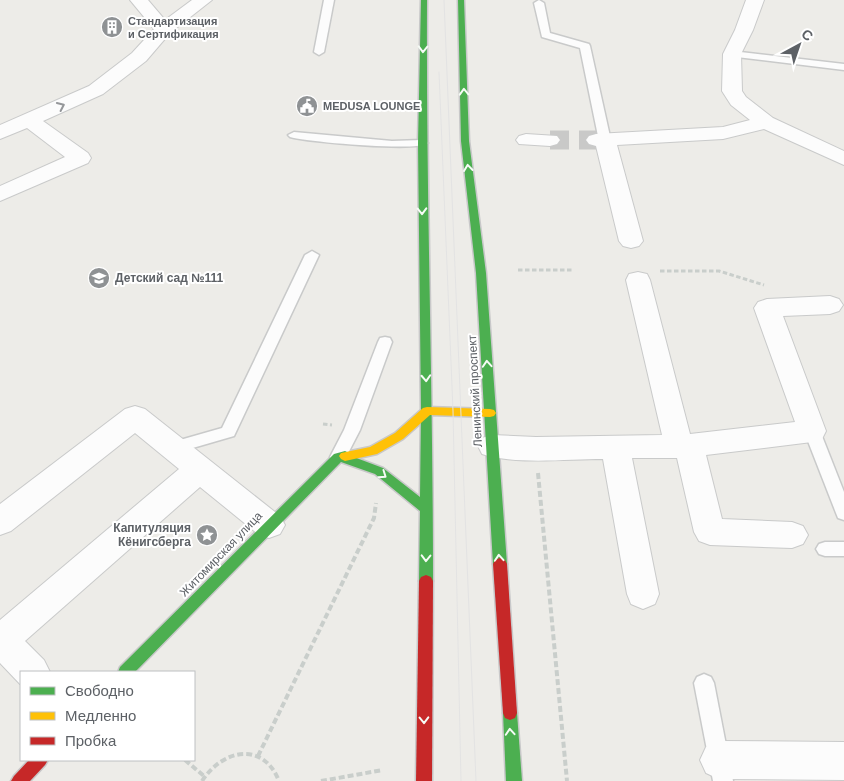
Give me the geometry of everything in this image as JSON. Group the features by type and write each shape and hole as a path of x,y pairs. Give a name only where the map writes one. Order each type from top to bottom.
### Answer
{"main road":[{"path":"424,0 422,143 427,411 424,781"},
{"name":"Ленинский проспект","path":"461,0 465,141 481,273 514,781"},
{"path":"338,457 373,451 399,436 427,411 490,413"},
{"path":"338,457 379,471 426,509"},
{"name":"Житомирская улица","path":"126,671 338,457"},
{"path":"19,781 39,761"}],"street":[{"path":"139,0 164,29"},
{"path":"0,133 96,90 139,57 164,29 203,0"},
{"path":"755,0 744,30 732,54 732,92 738,101 766,122 844,159"},
{"path":"0,194 80,158 30,120"},
{"path":"631,241 601,140 723,133 766,122"},
{"path":"526,140 550,140"},
{"path":"646,275 684,446 710,532 792,535"},
{"path":"492,446 536,448 684,446 812,431 768,308 830,306"},
{"path":"0,522 135,417 269,525"},
{"path":"615,447 643,594"},
{"path":"31,671 1,640 200,470"},
{"path":"721,770 844,761"}],"lane":[{"path":"318,52 329,0"},
{"path":"539,3 545,35 585,46 601,140"},
{"path":"732,54 844,67"},
{"path":"294,135 392,144 422,143"},
{"path":"172,448 228,432 312,255"},
{"path":"338,457 352,430 385,342"},
{"path":"812,431 844,513"},
{"path":"825,549 844,549"},
{"path":"704,683 721,770"}],"path":[{"path":"518,270 573,270"},
{"path":"646,275 720,271 766,285"},
{"path":"536,448 567,781"},
{"path":"258,756 374,518"},
{"path":"186,761 203,778 212,766 223,758 241,754 258,756 269,763 277,774 279,781"},
{"path":"321,781 383,770"}],"tunnel":[{"path":"550,140 596,140"}],"tram line":[{"path":"444,0 476,781"},
{"path":"439,72 453,411 461,781"}],"traffic: fast":[{"path":"424,0 422,143 427,411 426,581"},
{"path":"461,0 465,141 481,273 500,564"},
{"path":"126,671 338,457 345,456"},
{"path":"340,457 379,471 426,509"},
{"path":"510,713 514,781"}],"traffic: slow":[{"path":"345,456 373,451 399,436 427,411 490,413"}],"traffic: jam":[{"path":"500,564 510,713"},
{"path":"424,781 426,581"},
{"path":"19,781 39,761"}],"place":[{"name":"Стандартизация и Сертификация","path":"112,27"},
{"name":"MEDUSA LOUNGE","path":"307,106"},
{"name":"Детский сад №111","path":"99,278"},
{"name":"Капитуляция Кёнигсберга","path":"207,535"}]}
